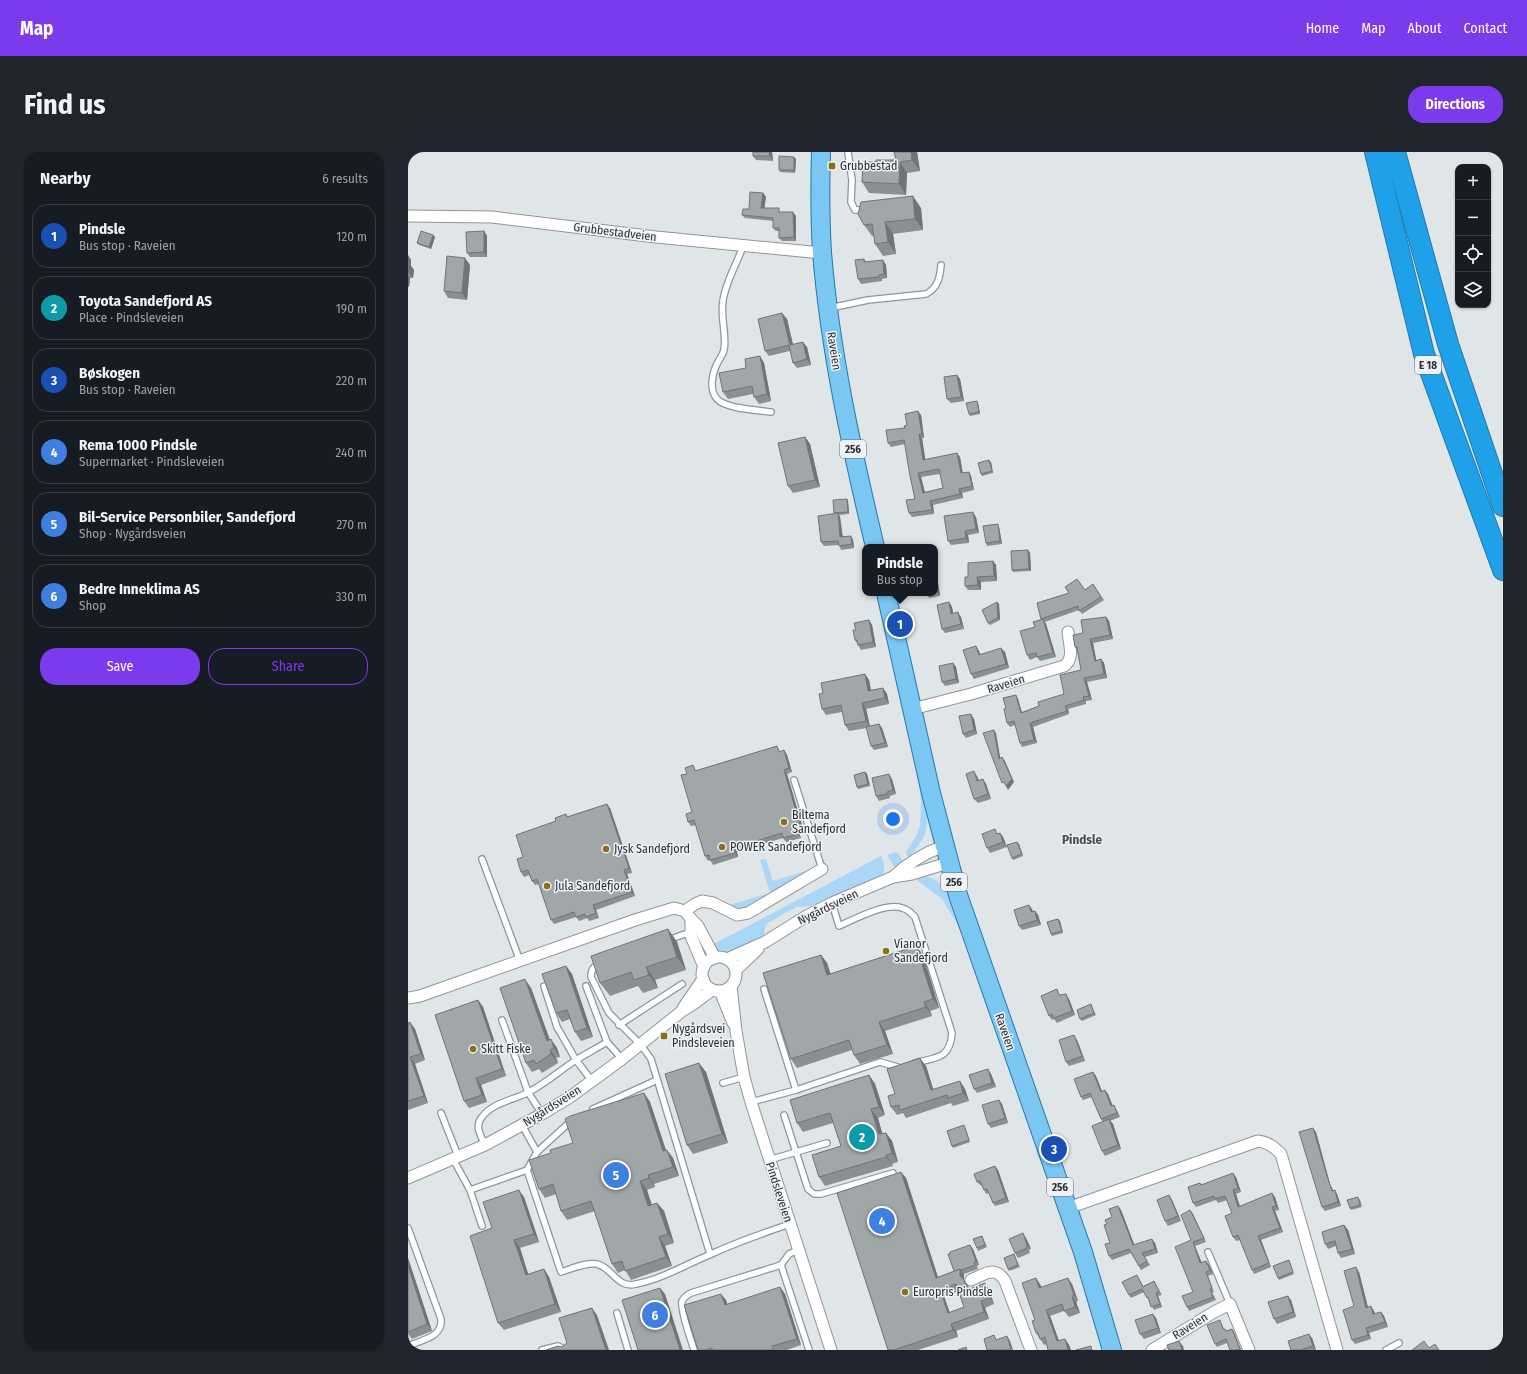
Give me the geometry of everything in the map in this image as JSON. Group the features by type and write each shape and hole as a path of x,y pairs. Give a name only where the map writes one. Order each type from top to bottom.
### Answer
{"highway":[{"name":"E 18","path":"1375,152 1424,354 1503,570"},
{"name":"E 18","path":"1395,152 1448,344 1486,461 1503,506"}],"main road":[{"name":"Raveien","path":"821,152 820,211 822,253 828,308 842,398 874,544"},
{"name":"Raveien","path":"887,596 948,863 967,925 1093,1282 1112,1350"}],"street":[{"name":"Grubbestadveien","path":"408,216 492,216 743,246 822,253"},
{"name":"Raveien","path":"912,709 964,696 1064,666 1068,664 1071,654 1068,632"},
{"name":"Nygårdsveien","path":"893,877 907,864 931,850 944,846"},
{"name":"Nygårdsveien","path":"727,959 766,942 805,917 832,903 893,877 912,874 948,863"},
{"path":"704,967 692,936 688,915 695,904 702,902 713,903 737,915 748,913 822,869"},
{"path":"408,998 420,996 661,911 674,908 688,915 700,928 715,958"},
{"name":"Nygårdsveien","path":"736,970 766,942"},
{"path":"715,958 727,959 736,970 735,980 726,990 716,991 705,984 702,975 704,967 709,961 715,958"},
{"name":"Nygårdsveien","path":"682,1011 703,979"},
{"name":"Pindsleveien","path":"731,986 736,1031 744,1077 769,1160 831,1350"},
{"name":"Nygårdsveien","path":"408,1178 485,1145 570,1097 641,1045 682,1011 716,991"},
{"name":"Pindsleveien","path":"716,991 736,1031"},
{"path":"1068,1208 1258,1141 1268,1144 1281,1154 1337,1350"},
{"path":"971,1280 993,1271 998,1272 1002,1276 1032,1350"},
{"name":"Raveien","path":"1152,1350 1214,1312 1230,1304"},
{"path":"1230,1304 1249,1350"}],"lane":[{"path":"848,152 852,180 852,206 855,210 869,209"},
{"path":"743,246 722,301 725,343 723,353 714,371 712,382 713,390 717,398 722,403 731,406 771,412"},
{"path":"828,308 868,300 926,294 932,291 937,285 942,265"},
{"path":"794,780 822,869"},
{"path":"482,859 520,960"},
{"path":"751,1102 796,1090 880,1062 900,1068 942,1056 951,1044 952,1033 915,917 910,912 902,908 893,906 839,926 832,903"},
{"path":"664,941 685,934"},
{"path":"607,961 593,967 591,977 604,1006 609,1013 619,1025 641,1045 651,1059 710,1254"},
{"path":"619,1025 682,984"},
{"path":"544,986 557,1027 576,1060 592,1081"},
{"path":"586,986 607,1042 622,1059"},
{"path":"764,989 796,1090"},
{"path":"502,1020 528,1092 542,1114"},
{"path":"485,1145 478,1129 481,1117 489,1110 528,1092 576,1060 607,1042"},
{"path":"723,1084 744,1077"},
{"path":"585,1113 657,1080"},
{"path":"441,1113 482,1226"},
{"path":"784,1115 808,1189 814,1194 821,1194 894,1172"},
{"path":"470,1190 527,1170 537,1152 574,1119"},
{"path":"522,1125 537,1152"},
{"path":"769,1160 796,1153 827,1142"},
{"path":"527,1170 561,1272 590,1264 596,1264 610,1272 620,1282 627,1285 635,1285 676,1271 710,1254 790,1224"},
{"path":"408,1228 441,1319 439,1330 434,1336 408,1346"},
{"path":"694,1350 682,1308 682,1300 685,1296 781,1265 789,1254 798,1250"},
{"path":"1208,1252 1230,1304"},
{"path":"781,1265 809,1350"},
{"path":"617,1313 628,1350"},
{"path":"1386,1350 1399,1343"},
{"path":"542,1350 558,1346 565,1350"}],"shaded area":[{"path":"919,781 927,814 926,830 923,839 908,858 906,852 916,836 920,826 921,803"},
{"path":"895,852 899,854 903,862 894,867 887,855"},
{"path":"881,856 884,863 884,873 873,880 814,906 796,907 766,924 764,935 737,951 723,952 717,950 712,945"},
{"path":"766,859 773,881 809,871 750,907 735,910 729,905 770,893 760,860"},
{"path":"921,876 930,877 937,881 948,892 959,924 956,922 942,899 918,881 917,878"}],"building":[{"path":"753,152 769,152 770,156 753,156"},
{"path":"894,152 911,152 912,160 900,162 899,184 862,182 863,162 876,162 876,160 896,160"},
{"path":"779,156 794,157 794,170 779,170"},
{"path":"750,192 763,193 761,208 779,208 779,212 793,212 794,237 779,238 779,228 773,228 773,218 742,215 743,209 749,209"},
{"path":"913,196 915,219 885,222 888,242 875,244 872,224 864,225 858,214 861,202"},
{"path":"421,231 433,235 429,247 417,243"},
{"path":"484,231 484,252 467,253 466,232"},
{"path":"447,256 465,258 462,293 444,291"},
{"path":"864,259 864,262 883,260 884,274 879,275 879,277 858,279 855,260"},
{"path":"782,313 790,345 803,342 807,359 793,363 789,345 765,351 758,319"},
{"path":"760,356 767,394 754,397 752,386 723,392 719,373 746,368 745,359"},
{"path":"957,375 961,397 947,399 944,377"},
{"path":"977,401 979,412 969,414 966,403"},
{"path":"918,411 922,434 919,434 923,460 957,453 961,473 969,472 972,486 959,489 960,494 930,501 932,510 909,513 906,500 915,499 904,440 888,443 886,430 905,428 904,426 907,425 905,414","holes":["939,469 943,488 923,493 918,473"]},
{"path":"805,437 815,480 788,486 778,443"},
{"path":"989,460 992,471 981,474 978,463"},
{"path":"847,499 848,512 834,513 833,500"},
{"path":"973,512 976,529 965,531 966,538 948,541 944,516"},
{"path":"838,513 840,537 851,536 852,544 839,546 838,541 821,542 818,516"},
{"path":"998,524 1000,541 986,543 983,526"},
{"path":"1028,550 1029,569 1012,570 1011,551"},
{"path":"993,561 994,576 977,577 978,585 965,586 965,577 968,577 968,563"},
{"path":"1077,579 1085,590 1093,584 1101,597 1079,611 1078,606 1041,619 1037,603 1069,593 1065,587"},
{"path":"949,602 951,614 958,612 961,624 942,629 937,605"},
{"path":"997,602 998,618 988,623 982,610"},
{"path":"1106,617 1110,635 1090,639 1095,661 1101,659 1104,674 1084,678 1089,696 1083,697 1084,700 1065,706 1067,711 1030,723 1034,740 1020,743 1014,721 1007,723 1004,709 1006,708 1003,698 1016,695 1021,713 1039,706 1038,702 1064,694 1060,675 1081,670 1077,647 1075,647 1073,635 1083,633 1081,620"},
{"path":"1043,619 1053,653 1037,657 1036,653 1027,655 1020,631 1035,627 1033,622"},
{"path":"869,620 873,642 858,645 857,640 855,640 853,630 856,630 854,623"},
{"path":"976,646 979,655 1001,648 1006,664 971,674 963,650"},
{"path":"953,663 956,679 942,682 939,666"},
{"path":"865,674 868,691 883,688 885,698 862,703 866,721 845,725 841,705 822,709 819,694 823,693 821,683"},
{"path":"971,714 974,730 963,734 959,716"},
{"path":"879,724 885,743 871,746 866,727"},
{"path":"994,730 999,759 1002,757 1012,779 1006,786 1004,782 1002,783 983,733"},
{"path":"777,746 779,752 784,750 789,768 784,770 801,828 796,829 798,834 783,838 782,833 734,848 735,853 710,860 709,855 705,856 694,820 688,822 686,814 692,812 681,775 687,774 685,768 693,765 695,771"},
{"path":"974,771 977,781 983,779 988,794 974,799 966,774"},
{"path":"865,772 868,784 857,787 854,775"},
{"path":"889,774 893,790 887,792 887,794 876,796 872,778"},
{"path":"607,804 629,868 624,870 632,892 593,905 596,913 586,917 585,914 576,917 574,912 551,920 537,879 532,881 528,870 521,872 517,859 523,857 516,835 556,821 555,818 566,814 567,817"},
{"path":"995,829 997,834 1000,833 1003,842 987,848 982,834"},
{"path":"1017,842 1022,854 1012,858 1007,845"},
{"path":"1029,905 1031,912 1035,911 1037,920 1019,926 1014,910"},
{"path":"1058,919 1062,931 1051,934 1047,922"},
{"path":"668,929 677,957 646,967 649,975 634,980 631,972 600,983 591,956"},
{"path":"916,946 933,999 924,1002 926,1007 879,1022 887,1045 854,1055 849,1040 791,1059 763,973 821,955 827,975"},
{"path":"566,966 587,1028 575,1032 567,1010 556,1013 542,974"},
{"path":"525,979 547,1041 551,1039 554,1048 550,1050 551,1054 536,1064 534,1060 526,1063 500,988"},
{"path":"1057,989 1059,995 1066,994 1072,1011 1054,1018 1052,1014 1049,1016 1041,996"},
{"name":"Skitt Fiske","path":"478,1000 502,1069 476,1078 482,1095 464,1101 435,1015"},
{"path":"1091,1004 1094,1013 1080,1019 1077,1010"},
{"path":"410,1022 421,1054 410,1057 424,1096 408,1101 408,1023"},
{"path":"1074,1035 1082,1056 1066,1062 1059,1040"},
{"path":"920,1058 931,1090 960,1081 963,1093 948,1098 947,1095 900,1110 899,1105 891,1107 888,1096 895,1094 887,1069"},
{"path":"699,1063 722,1134 687,1145 665,1074"},
{"path":"988,1069 992,1083 974,1089 969,1075"},
{"path":"1093,1072 1101,1092 1105,1090 1111,1106 1114,1105 1117,1113 1101,1119 1090,1093 1081,1097 1074,1079"},
{"path":"869,1075 879,1107 871,1109 879,1134 886,1133 892,1153 886,1155 886,1157 819,1177 812,1155 841,1146 830,1113 797,1123 790,1100"},
{"path":"644,1093 663,1151 667,1150 673,1167 648,1175 649,1178 640,1181 648,1206 657,1203 668,1234 659,1237 666,1257 625,1271 622,1261 612,1264 591,1201 561,1211 553,1184 539,1189 529,1160 551,1153 550,1150 573,1143 565,1119 570,1116"},
{"path":"999,1100 1005,1118 988,1124 982,1105"},
{"path":"1109,1119 1118,1145 1102,1151 1092,1126"},
{"path":"964,1125 969,1140 952,1146 947,1131"},
{"path":"1313,1128 1332,1191 1335,1190 1338,1202 1322,1207 1299,1132"},
{"path":"995,1166 1006,1198 993,1203 987,1189 984,1190 980,1181 977,1182 974,1174"},
{"path":"901,1172 936,1278 960,1269 960,1276 964,1280 967,1290 985,1283 990,1298 981,1301 984,1312 951,1324 953,1330 894,1350 888,1350 837,1193","holes":["956,1284 964,1307 948,1313 940,1290"]},
{"path":"1233,1173 1238,1188 1233,1190 1238,1207 1272,1193 1276,1206 1272,1207 1280,1228 1258,1236 1269,1263 1252,1270 1238,1235 1233,1237 1225,1216 1232,1213 1225,1196 1215,1199 1214,1196 1193,1203 1188,1187 1200,1183 1201,1185"},
{"path":"519,1190 534,1234 514,1240 526,1275 544,1269 555,1304 498,1323 470,1236 492,1228 483,1202"},
{"path":"1169,1195 1178,1216 1165,1221 1157,1200"},
{"path":"1358,1197 1360,1205 1350,1208 1347,1200"},
{"path":"1118,1206 1133,1245 1152,1239 1155,1249 1142,1253 1147,1261 1139,1266 1129,1249 1109,1256 1105,1244 1110,1243 1104,1225 1107,1224 1105,1220 1112,1217 1109,1209"},
{"path":"1190,1210 1204,1238 1193,1242 1200,1263 1206,1261 1210,1270 1206,1272 1212,1288 1210,1289 1213,1297 1187,1307 1182,1296 1193,1292 1175,1247 1191,1240 1181,1215"},
{"path":"1344,1225 1352,1249 1338,1253 1335,1241 1325,1244 1322,1232"},
{"path":"1023,1233 1027,1248 1015,1253 1009,1239"},
{"path":"982,1236 985,1245 977,1248 973,1239"},
{"path":"970,1245 976,1261 974,1262 975,1265 954,1271 948,1254"},
{"path":"1014,1254 1018,1265 1008,1269 1004,1258"},
{"path":"1289,1260 1293,1272 1278,1278 1273,1266"},
{"path":"408,1266 427,1324 408,1332"},
{"path":"1356,1267 1366,1308 1371,1306 1373,1314 1381,1312 1385,1322 1366,1328 1368,1335 1352,1340 1343,1310 1354,1306 1344,1271"},
{"path":"1137,1275 1143,1287 1154,1281 1159,1291 1156,1293 1160,1304 1151,1307 1148,1297 1147,1298 1142,1289 1129,1295 1122,1282"},
{"path":"1036,1278 1039,1288 1068,1278 1074,1295 1072,1296 1075,1307 1064,1311 1062,1304 1046,1310 1057,1341 1065,1339 1068,1350 1048,1350 1045,1337 1040,1339 1038,1333 1036,1333 1032,1321 1035,1320 1022,1283"},
{"path":"780,1287 797,1339 772,1346 773,1350 712,1350 712,1348 698,1350 684,1305 721,1294 725,1305"},
{"path":"660,1288 680,1350 638,1350 622,1300"},
{"path":"1288,1296 1293,1312 1274,1319 1268,1302"},
{"path":"592,1308 606,1350 546,1350 558,1346 562,1347 567,1343 559,1318"},
{"path":"1153,1314 1158,1328 1140,1334 1135,1320"},
{"path":"1220,1320 1223,1329 1226,1331 1232,1329 1240,1349 1230,1350 1226,1339 1215,1344 1207,1325"},
{"path":"1309,1334 1313,1346 1303,1350 1291,1350 1288,1341"},
{"path":"994,1335 996,1340 1007,1336 1011,1349 987,1350 984,1339"},
{"path":"1179,1341 1182,1350 1169,1350 1167,1345"},
{"path":"1424,1341 1429,1348 1435,1344 1439,1350 1412,1350"},
{"path":"1091,1346 1092,1350 1076,1350"},
{"path":"966,1347 967,1350 958,1350"}],"place":[{"name":"Grubbestad","path":"832,166"},
{"name":"Pindsle","path":"900,624"},
{"name":"Biltema Sandefjord","path":"784,822"},
{"name":"POWER Sandefjord","path":"722,847"},
{"name":"Jysk Sandefjord","path":"606,849"},
{"name":"Jula Sandefjord","path":"547,886"},
{"name":"Vianor Sandefjord","path":"886,951"},
{"name":"Nygårdsvei Pindsleveien","path":"664,1036"},
{"name":"Skitt Fiske","path":"473,1049"},
{"name":"Toyota Sandefjord AS","path":"862,1137"},
{"name":"Bøskogen","path":"1054,1149"},
{"name":"Bil-Service Personbiler, Sandefjord","path":"616,1175"},
{"name":"Rema 1000 Pindsle","path":"882,1221"},
{"name":"Europris Pindsle","path":"905,1292"},
{"name":"Bedre Inneklima AS","path":"655,1315"}],"district":[{"name":"Pindsle","path":"1082,839"}]}
